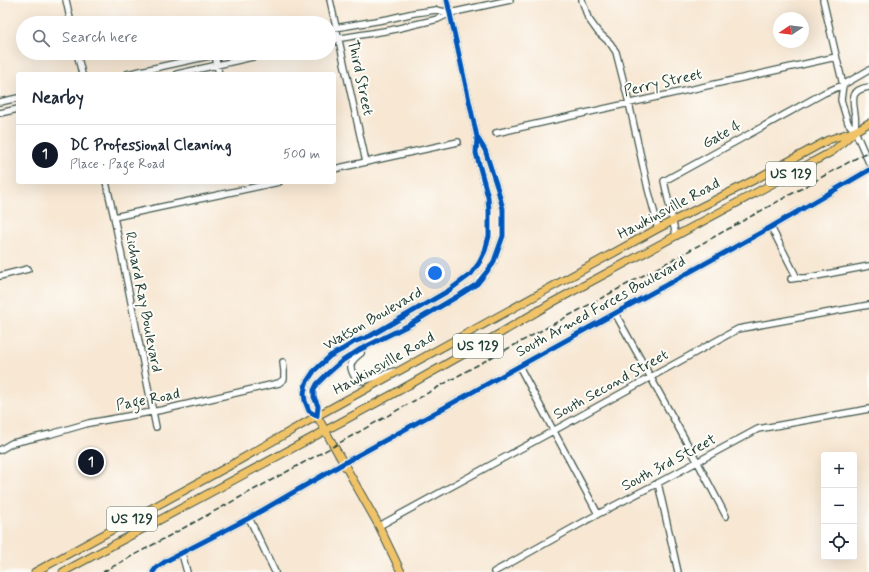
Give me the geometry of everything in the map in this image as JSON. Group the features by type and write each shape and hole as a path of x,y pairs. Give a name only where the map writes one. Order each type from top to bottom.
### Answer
{"main road":[{"name":"Hawkinsville Road","path":"35,572 673,221 828,140 855,131 869,123"},
{"name":"Hawkinsville Road","path":"63,572 447,364 555,301 833,151 855,131"},
{"name":"Watson Boulevard","path":"317,416 379,526 402,572"}],"street":[{"path":"66,0 69,16"},
{"name":"Third Street","path":"330,0 333,16"},
{"name":"Watson Boulevard","path":"447,0 477,137 476,153 488,197 489,236 486,251 471,274 448,291 370,336 343,348 330,356 314,371 306,383 304,393 309,411 317,416 318,406 314,397 314,390 317,384 342,361 477,284 493,264 503,236 503,209 485,150 477,137"},
{"path":"336,39 391,30 438,19 450,13 510,0"},
{"path":"582,0 588,18 598,32 610,42 616,52 648,190 657,222 657,230"},
{"path":"823,0 843,85 841,100 848,123 855,131 869,163"},
{"path":"336,28 388,19 414,12 436,10 450,13"},
{"name":"Third Street","path":"336,28 366,162"},
{"name":"Perry Street","path":"496,133 836,57"},
{"path":"79,60 82,72"},
{"path":"155,71 196,60"},
{"path":"216,60 219,72"},
{"path":"186,72 240,60"},
{"path":"843,85 869,70"},
{"name":"Gate 4","path":"676,236 664,181 824,93 843,85"},
{"path":"855,131 856,117 853,103 854,96 858,91 869,87"},
{"path":"0,102 16,98"},
{"path":"0,113 16,109"},
{"path":"336,169 458,142"},
{"name":"South Armed Forces Boulevard","path":"153,572 161,565 249,518 519,366 771,227 869,170"},
{"name":"Richard Ray Boulevard","path":"106,184 156,427"},
{"path":"114,217 270,184"},
{"path":"771,227 794,278 806,278 869,266"},
{"path":"0,276 28,270"},
{"name":"South Second Street","path":"379,526 738,329 869,305"},
{"path":"615,313 726,516"},
{"path":"375,342 351,362 352,374 356,379 364,381 368,380 415,362"},
{"name":"Page Road","path":"0,450 12,444 89,423 152,412 279,383 284,379 283,362"},
{"path":"519,366 598,514"},
{"name":"South 3rd Street","path":"494,572 598,514 758,429 869,409"},
{"path":"658,483 678,572"},
{"path":"249,518 275,572"},
{"path":"182,554 187,572"}],"railway":[{"path":"103,572 869,151"}],"cycle path":[{"path":"447,0 477,137 476,153 488,197 489,236 485,251 471,274 448,291 370,336 354,342 330,356 314,371 306,383 304,393 309,411 317,416 318,406 314,397 314,390 317,384 342,361 359,350 409,325 477,284 493,264 503,236 503,209 485,150 477,137"},
{"path":"153,572 166,561 249,518 344,463 771,227 869,170"}],"place":[{"name":"DC Professional Cleaning","path":"91,462"}]}
